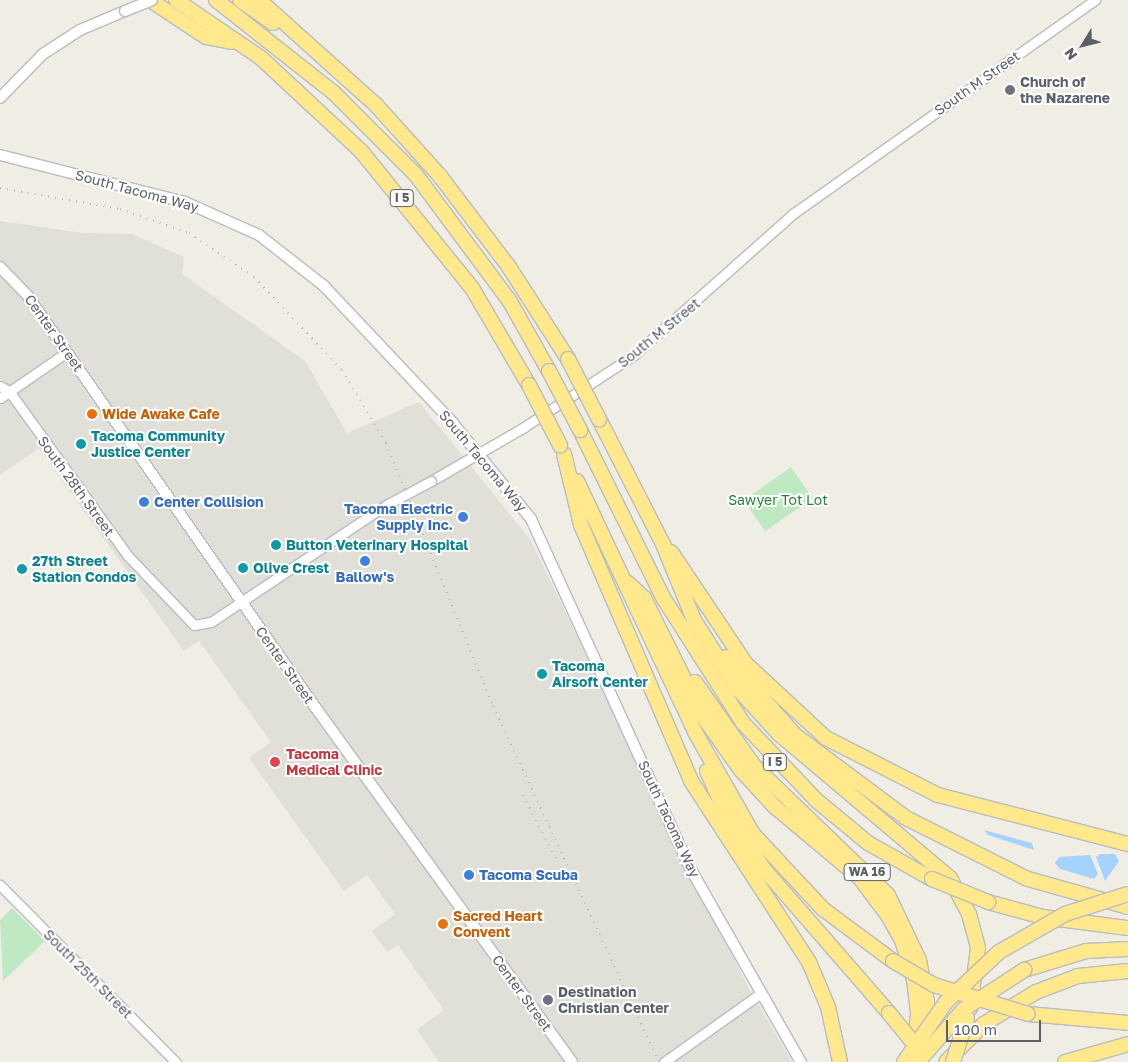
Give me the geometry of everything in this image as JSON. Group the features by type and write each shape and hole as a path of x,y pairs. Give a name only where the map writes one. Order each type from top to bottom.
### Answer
{"highway":[{"path":"151,0 206,37 238,43"},
{"name":"I 5","path":"176,0 238,43 309,100 415,214 472,288 529,385 562,449 695,732 734,804 776,864 858,938 934,985 1028,1014 1128,1023"},
{"name":"I 5","path":"216,0 333,92 416,175 480,258 548,371 580,430 664,599 723,696 776,763 868,842 932,879 988,902 1043,917 1128,928"},
{"path":"240,0 334,67"},
{"path":"259,0 334,67 399,129 465,206 568,359 663,544 688,600 694,620 728,677 765,720 950,878 969,914 978,948 975,990 952,1062"},
{"path":"562,449 582,525 691,781 768,898 821,987 840,1062"},
{"path":"663,544 681,562 746,664 784,704 834,743 938,795 1128,844"},
{"path":"622,577 644,598 702,715 740,769 775,807 860,878 893,922 914,980 917,1030 912,1062"},
{"name":"WA 16","path":"664,599 680,654 737,746 780,793 869,874 897,910 923,975 928,1029 922,1062"},
{"path":"688,600 731,665 768,709 886,806 1028,879 1128,908"},
{"path":"695,732 709,779 752,853 890,1013 929,1062"},
{"path":"904,1062 946,1002 999,952 1065,914 1128,894"},
{"path":"918,1062 964,1009 1024,970 1086,951 1128,949"},
{"path":"946,1062 984,1024 1036,992 1078,976 1128,971"},
{"path":"1065,1062 1128,1044"}],"main road":[{"path":"0,98 43,54 80,30 151,0"},
{"name":"South Tacoma Way","path":"0,155 185,202 259,235 330,292 480,454 519,502 543,542 689,866 801,1062"},
{"name":"Center Street","path":"0,267 28,295 241,601 572,1062"}],"street":[{"name":"South M Street","path":"197,626 211,622 386,505 480,454 640,350 794,213 1095,0"},
{"path":"0,398 67,352"},
{"name":"South 28th Street","path":"0,386 9,391 116,541 181,616 197,626"},
{"name":"South 25th Street","path":"0,886 176,1062"},
{"path":"664,1062 761,992"}],"shaded area":[{"path":"0,221 83,233 132,234 184,257 182,274 305,361 347,433 419,402 530,539 747,985 792,1062 439,1062 417,1030 444,1010 398,945 387,952 372,931 395,914 367,875 344,891 249,758 271,742 199,641 184,651 39,448 0,475"}],"green space":[{"name":"Sawyer Tot Lot","path":"791,467 813,498 765,531 743,500"},
{"path":"12,908 45,941 3,981 0,920"}],"water":[{"path":"984,830 1032,843 1034,850 988,835"},
{"path":"1100,854 1115,854 1119,861 1105,881 1096,857"},
{"path":"1090,855 1098,874 1094,879 1060,869 1055,863 1059,857"}],"railway":[{"path":"0,188 120,209 189,233 254,277 342,370 386,443 493,706 659,1062"},
{"path":"523,795 557,861"}],"place":[{"name":"Church of the Nazarene","path":"1010,90"},
{"name":"Wide Awake Cafe","path":"92,414"},
{"name":"Tacoma Community Justice Center","path":"81,444"},
{"name":"Center Collision","path":"144,502"},
{"name":"Tacoma Electric Supply Inc.","path":"463,517"},
{"name":"Button Veterinary Hospital","path":"276,545"},
{"name":"Ballow's","path":"365,561"},
{"name":"Olive Crest","path":"243,568"},
{"name":"27th Street Station Condos","path":"22,569"},
{"name":"Tacoma Airsoft Center","path":"542,674"},
{"name":"Tacoma Medical Clinic","path":"275,762"},
{"name":"Tacoma Scuba","path":"469,875"},
{"name":"Sacred Heart Convent","path":"443,924"},
{"name":"Destination Christian Center","path":"548,1000"}]}
